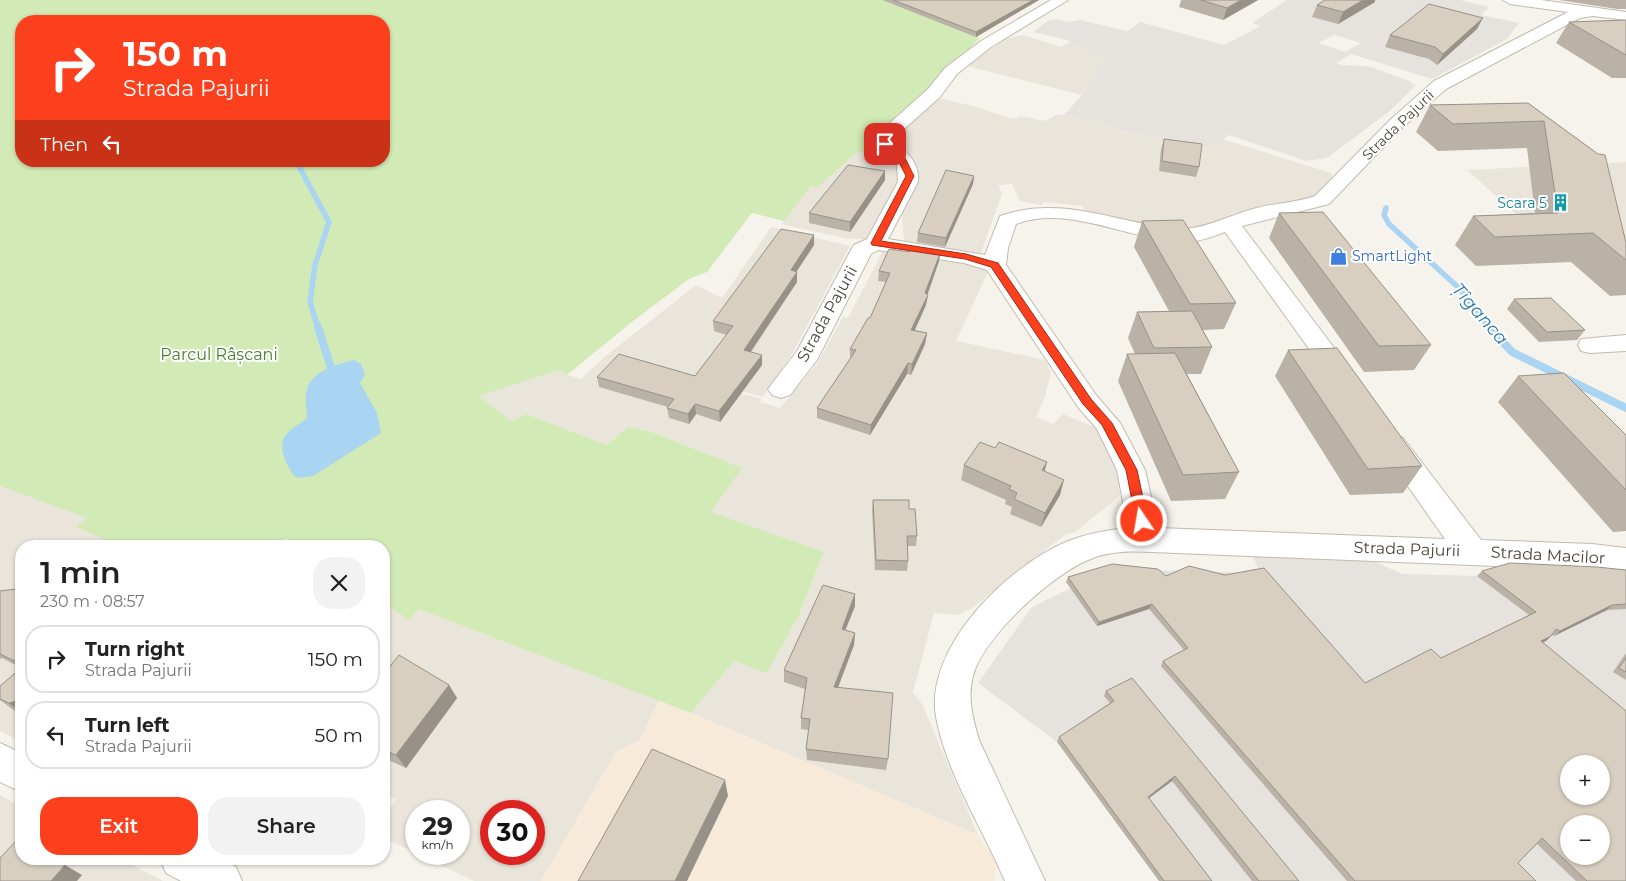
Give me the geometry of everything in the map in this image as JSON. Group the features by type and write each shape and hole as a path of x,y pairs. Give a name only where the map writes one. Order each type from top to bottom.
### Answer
{"street":[{"name":"Strada Pajurii","path":"781,390 808,354 862,250 875,243 910,176 904,161 898,153 885,144 885,139 910,112 934,93 951,71 999,36 1061,0"},
{"path":"1510,0 1626,16"},
{"name":"Strada Pajurii","path":"995,265 997,248 1007,220 1027,213 1072,215 1143,229 1187,235 1211,230 1260,213 1290,209 1322,200 1396,124 1440,85 1487,62 1563,20 1576,14 1597,11"},
{"path":"1229,223 1356,395"},
{"path":"875,243 966,256 995,265 1087,401 1107,423 1132,470 1145,537"},
{"path":"1590,345 1626,343"},
{"name":"Strada Pajurii","path":"1379,426 1471,551"},
{"name":"Strada Pajurii","path":"1018,864 963,748 954,713 952,694 955,676 972,644 988,621 1046,568 1077,552 1109,542 1145,537 1178,542 1471,551"},
{"name":"Strada Macilor","path":"1471,551 1592,556 1626,561"},
{"path":"0,761 15,770"},
{"path":"191,865 222,881"}],"shaded area":[{"path":"1287,0 1460,0 1489,7 1481,15 1519,23 1507,39 1432,79 1351,54 1336,63 1368,66 1416,85 1390,111 1327,158 1306,161 1229,135 1208,148 1120,131 1114,125 1064,115 1082,95 1104,60 1067,40 1033,32 1049,20 1057,19 1068,22 1080,20 1127,31 1140,22 1224,45 1261,26 1252,23","holes":["1335,35 1361,43 1345,52 1318,43"]},
{"path":"1023,35 1061,47 1071,42 1105,60 1082,95 967,66 1005,39"},
{"path":"942,99 977,107 1009,118 1020,116 1046,121 1055,115 1064,115 1114,125 1120,131 1208,148 1222,139 1331,173 1333,182 1315,196 1305,200 1280,206 1266,205 1241,213 1236,212 1210,224 1177,229 1083,213 1083,206 1044,202 1041,205 1020,201 1012,184 998,185 1002,194 981,253 904,242 902,214 919,169 913,160 892,140 921,110 934,101"},
{"path":"861,151 895,154 904,178 867,239 848,239 781,224 811,186 817,188"},
{"path":"1626,162 1626,244 1525,222 1467,170"},
{"path":"771,227 850,246 792,354 763,397 676,374 671,375 762,399 760,402 780,408 817,364 843,317 848,318 883,251 890,250 981,264 988,272 956,341 1045,360 1051,372 1045,397 1036,417 1053,424 1063,414 1094,427 1103,437 1119,481 1120,495 1116,499 1075,532 1066,534 972,608 958,615 934,613 913,692 922,704 978,835 691,713 734,661 767,672 799,615 824,553 711,512 741,468 649,431 628,427 607,445 526,414 512,421 479,396 559,369 567,375 581,379 602,359 696,285 722,298"},
{"path":"0,486 88,518 77,527 106,540 15,540 15,739 0,731"},
{"path":"1253,556 1362,556 1402,574 1477,576 1532,561 1626,571 1626,881 1159,881 1057,742 978,683 1032,607 1110,569 1260,573"},
{"path":"390,607 409,620 419,609 573,635 659,700 640,740 616,752 541,881 474,881 440,865 470,865 470,800 405,800 405,848 390,841 390,808 396,800 390,796"},
{"path":"659,700 978,835 997,864 994,881 541,881 616,752 640,740"},
{"path":"0,795 15,804 15,865 132,865 163,881 0,881"}],"green space":[{"name":"Parcul Râșcani","path":"0,0 882,0 980,38 866,153 861,151 854,155 817,188 811,186 784,221 752,213 707,272 689,279 633,321 567,375 559,370 479,396 512,421 526,414 607,445 628,427 649,431 742,468 711,512 824,552 799,615 767,673 734,661 691,713 419,609 409,620 390,607 390,540 289,540 286,538 284,540 106,540 76,527 87,518 0,486"}],"water":[{"path":"354,360 361,364 365,374 360,383 377,413 381,433 313,476 297,478 290,470 282,446 285,436 307,418 306,394 308,386 317,374 324,370"}],"building":[{"path":"893,0 1033,0 976,32"},
{"path":"1201,0 1241,0 1227,8"},
{"path":"1325,0 1363,0 1343,12 1317,5"},
{"path":"1429,4 1483,18 1443,54 1435,47 1390,35"},
{"path":"1626,20 1626,55 1569,22"},
{"path":"1528,103 1598,154 1605,155 1626,243 1626,260 1593,233 1495,237 1473,216 1558,213 1544,121 1453,124 1430,105"},
{"path":"1164,139 1202,144 1199,167 1162,161"},
{"path":"848,165 885,171 850,222 809,213"},
{"path":"946,170 974,176 946,238 918,233"},
{"path":"1323,212 1431,345 1379,346 1279,213"},
{"path":"1183,220 1236,303 1190,304 1142,221"},
{"path":"781,229 814,235 791,270 797,272 744,350 762,355 719,411 695,404 688,414 667,408 674,399 597,377 619,354 695,376 733,326 713,321"},
{"path":"912,247 941,251 925,293 928,295 911,330 927,333 912,364 908,363 871,425 817,408 856,350 850,349 868,318 870,318 890,273 879,271 889,249 910,252"},
{"path":"1551,298 1585,330 1547,332 1514,299"},
{"path":"1192,311 1212,347 1154,348 1137,312"},
{"path":"1337,348 1422,466 1368,469 1288,350"},
{"path":"1175,353 1239,472 1183,475 1127,354"},
{"path":"1564,373 1626,435 1626,490 1518,376"},
{"path":"980,442 995,448 999,442 1047,462 1042,470 1064,480 1045,513 1014,499 1017,493 1009,489 1011,486 964,465"},
{"path":"873,500 909,500 909,509 915,509 917,536 907,536 908,561 876,560"},
{"path":"1510,563 1626,570 1626,604 1612,605 1560,631 1556,629 1551,636 1541,641 1626,711 1626,881 1587,881 1570,865 1610,865 1610,815 1560,815 1560,855 1542,838 1518,863 1536,881 1355,881 1163,661 1188,648 1152,604 1099,622 1068,577 1112,564 1158,569 1166,576 1189,566 1225,575 1264,568 1365,683 1431,649 1441,658 1536,612 1482,571"},
{"path":"823,585 855,594 842,629 855,633 834,687 893,693 888,759 806,749 810,719 801,718 807,678 784,670"},
{"path":"15,589 15,661 0,654 0,591"},
{"path":"399,655 449,685 396,755 390,752 390,666"},
{"path":"1626,658 1626,672 1619,668"},
{"path":"15,673 15,702 9,703 0,699 0,686"},
{"path":"1132,678 1299,881 1259,881 1175,776 1148,797 1212,881 1164,881 1059,737 1114,701 1106,691"},
{"path":"652,749 725,780 675,881 578,881"},
{"path":"15,842 15,865 65,865 51,881 0,881 0,858"}],"waterway":[{"path":"299,167 329,222 315,265 310,302 318,328"},
{"name":"Țîganca","path":"1386,208 1384,215 1389,224 1460,289 1490,328"},
{"path":"318,327 333,374"},
{"name":"Țîganca","path":"1489,327 1512,352 1626,408"}],"place":[{"name":"Scara 5","path":"1561,203"},
{"name":"SmartLight","path":"1338,256"}],"route":[{"path":"885,144 898,153 904,161 910,176 875,243 966,256 995,265 1087,401 1107,423 1132,470 1142,521"}]}
